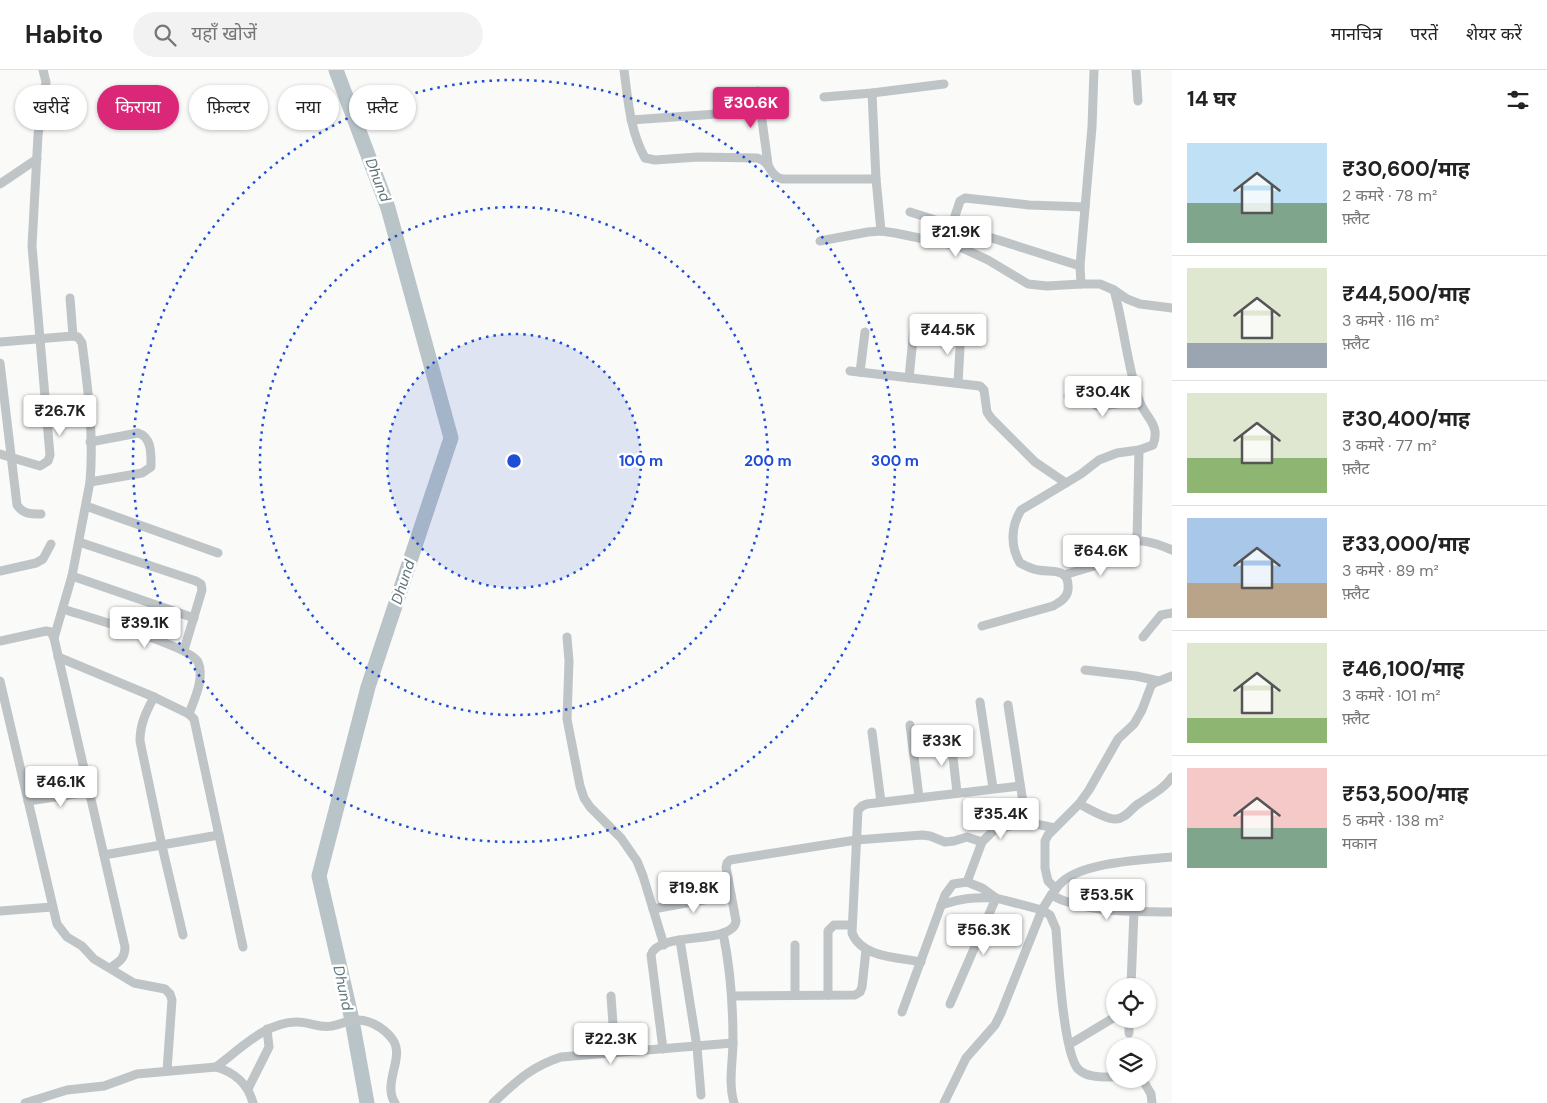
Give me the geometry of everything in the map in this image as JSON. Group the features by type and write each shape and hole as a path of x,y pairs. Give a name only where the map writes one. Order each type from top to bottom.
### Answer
{"street":[{"path":"0,454 40,466 48,461 50,455 32,246 39,125 46,82 43,70"},
{"path":"624,70 632,120 639,146 645,158 655,160 698,157 743,157 762,160 768,164"},
{"path":"1080,284 1093,118 1094,70"},
{"path":"1136,70 1138,101"},
{"path":"824,97 872,94 944,84"},
{"path":"758,91 768,164 775,177 782,179 876,179"},
{"path":"872,94 876,179 881,231"},
{"path":"632,120 760,112"},
{"path":"0,184 37,159"},
{"path":"952,225 960,201 965,198 1029,205 1085,207"},
{"path":"910,212 1080,266"},
{"path":"820,241 881,231 921,238 958,246 988,260 1028,284 1047,286 1100,284 1140,304 1172,308"},
{"path":"982,626 1060,602 1068,593 1068,580 1064,575 1058,572 1028,568 1020,563 1014,546 1013,530 1020,510 1066,483 1099,460 1117,453 1153,446 1156,437 1155,426 1139,401 1114,290"},
{"path":"70,298 73,336"},
{"path":"909,378 914,328"},
{"path":"958,383 961,330"},
{"path":"860,372 865,332"},
{"path":"0,342 73,336 78,337 82,343 87,383 90,482 72,576 54,638"},
{"path":"0,363 17,505 21,511 26,513 41,514"},
{"path":"850,371 980,386 984,390 987,412 991,418 1035,462 1066,483"},
{"path":"1068,396 1086,399 1096,406 1139,401"},
{"path":"90,442 138,433 148,439 151,461 151,467 142,473 90,482"},
{"path":"1137,541 1139,450"},
{"path":"86,506 218,553"},
{"path":"1064,575 1104,563 1109,560 1122,544 1137,541 1152,542 1172,550"},
{"path":"79,542 201,584 202,590 184,650"},
{"path":"0,571 36,563 43,559 51,544"},
{"path":"72,576 194,618"},
{"path":"63,609 184,650 192,655 198,662 200,670 197,691 189,714"},
{"path":"1143,637 1161,615 1172,612"},
{"path":"0,641 46,631 51,632 54,638 125,947 123,959 110,968"},
{"path":"567,637 569,661 567,719 582,792 590,807 621,838 637,861 664,944"},
{"path":"58,657 154,697 189,714 194,719 243,947"},
{"path":"1085,670 1136,676 1159,681"},
{"path":"1172,676 1150,686 1134,724 1118,739 1079,804 1045,841 1045,868 1051,887 1075,905 1134,911 1172,912"},
{"path":"0,681 3,710 28,801 57,924 67,937 82,946 94,959 134,983 159,986 170,994 172,1000 167,1071"},
{"path":"154,697 142,719 140,741 183,935"},
{"path":"980,702 993,788"},
{"path":"1008,705 1026,822"},
{"path":"910,725 919,797"},
{"path":"872,732 881,802"},
{"path":"950,740 957,792"},
{"path":"1079,804 1110,818 1122,818 1137,805 1164,787 1172,777"},
{"path":"921,962 866,950 854,940 851,925 858,810 867,804 1020,786"},
{"path":"28,801 89,792"},
{"path":"967,882 982,842 994,830 1026,822 1055,828"},
{"path":"104,855 219,835"},
{"path":"662,1049 652,950 664,944 680,940 723,934 732,930 735,926 726,867 730,860 856,840 922,835 945,842 954,842 967,837 982,842"},
{"path":"944,1103 966,1058 995,1024 1001,1014 1038,909 1051,887 1070,876 1091,868 1172,857"},
{"path":"902,1012 941,905 953,884 967,882 982,888 996,898"},
{"path":"653,909 731,896"},
{"path":"941,905 954,900 973,897 996,898 1038,909 1050,915 1056,929 1062,1001 1073,1059 1078,1068 1085,1073 1106,1077"},
{"path":"950,1004 996,898"},
{"path":"0,912 52,906"},
{"path":"1131,978 1134,911"},
{"path":"828,996 828,931 834,925 851,925"},
{"path":"723,934 733,996 731,1076 734,1103"},
{"path":"680,940 701,1095"},
{"path":"795,945 795,996"},
{"path":"733,996 855,996 862,987 866,950"},
{"path":"611,996 615,1053"},
{"path":"216,1067 267,1030 289,1022 323,1027 331,1027 352,1020 370,1022 378,1026 392,1039 396,1046 391,1092 395,1103"},
{"path":"1070,1044 1106,1022"},
{"path":"1129,1028 1129,1033"},
{"path":"248,1089 269,1047 267,1030"},
{"path":"493,1103 528,1072 548,1061 561,1057 696,1047 733,1042"},
{"path":"25,1103 67,1090 104,1086 137,1074 216,1067 228,1070 236,1076 248,1089 252,1103"},
{"path":"1148,1088 1151,1094 1152,1103"}],"waterway":[{"name":"Dhund","path":"336,70 388,208 451,438 368,687 319,876 352,1020 367,1103"}]}
